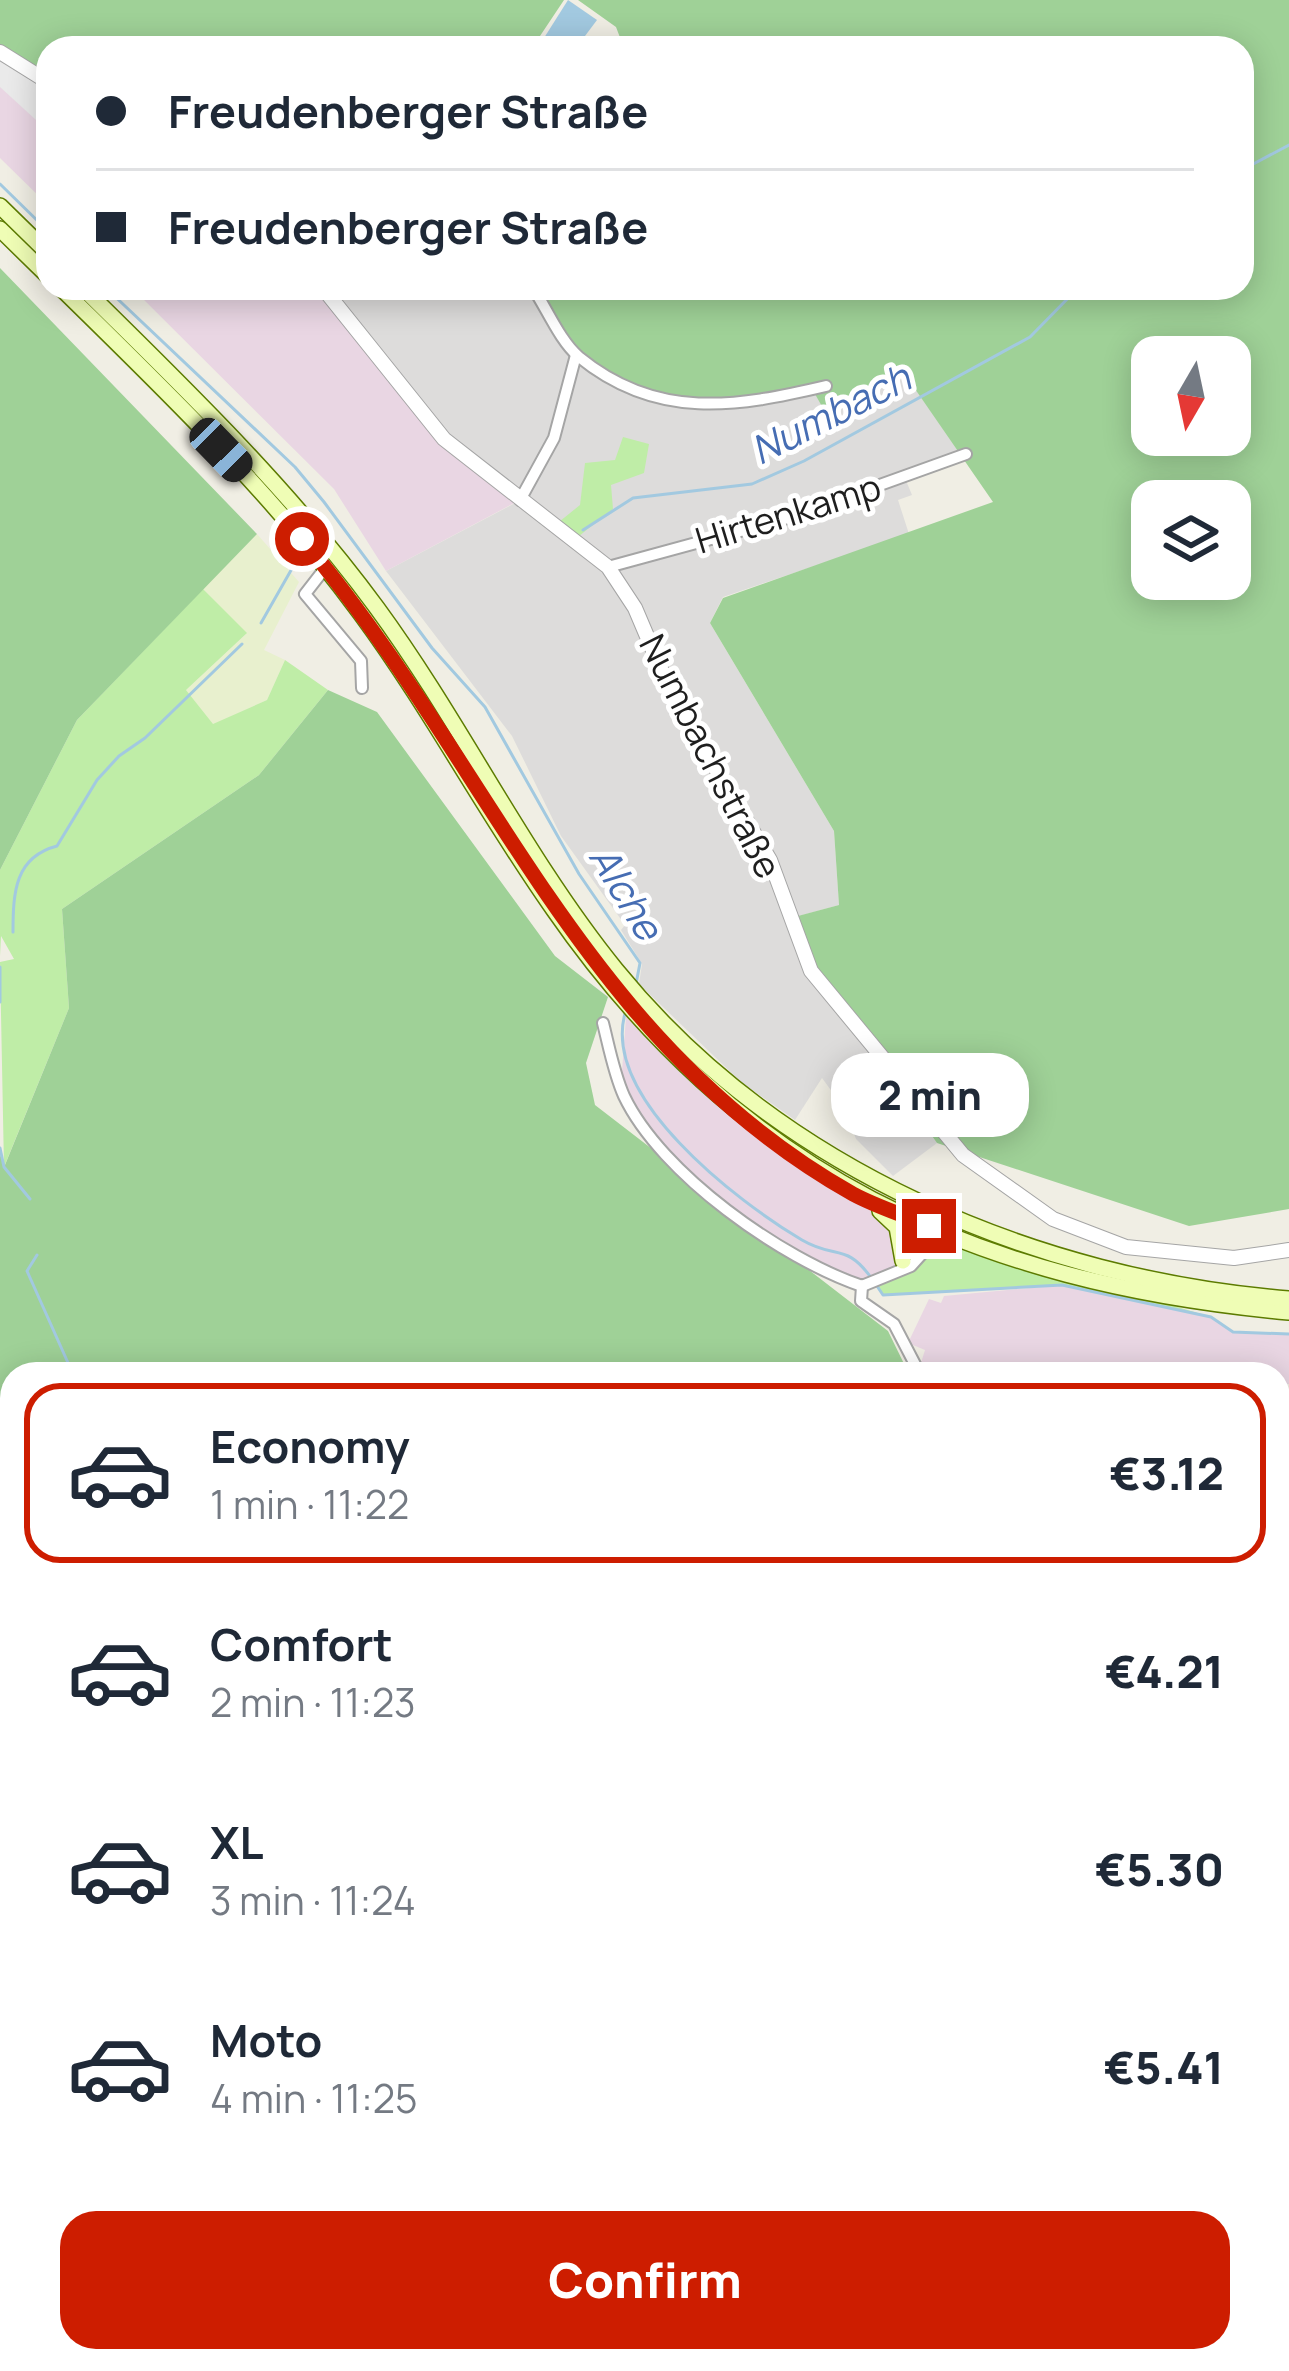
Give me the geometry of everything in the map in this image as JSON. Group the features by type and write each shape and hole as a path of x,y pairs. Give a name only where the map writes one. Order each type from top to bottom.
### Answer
{"main road":[{"path":"0,206 36,241"},
{"path":"0,229 36,264"},
{"path":"73,300 246,476 326,567 415,692 553,910 724,1102 892,1220 902,1265"},
{"path":"95,300 278,488 376,607 631,998 733,1090 834,1159 936,1208 1124,1271 1212,1291 1289,1299"},
{"path":"857,1196 1067,1274 1172,1297 1289,1312"}],"street":[{"path":"0,52 36,74"},
{"name":"Numbachstraße","path":"333,300 444,439 608,567 635,608 692,731 770,860 811,971 963,1155 1053,1220 1126,1247 1234,1258 1289,1250"},
{"path":"541,300 576,355 622,385 701,408 745,405 826,386"},
{"path":"520,500 556,429 576,355"},
{"name":"Hirtenkamp","path":"608,567 788,518 966,454"},
{"path":"326,567 304,594 361,661 362,688"},
{"path":"603,1024 624,1096 658,1148 813,1269 862,1286 879,1278 902,1265 918,1231 929,1226 936,1208"},
{"path":"862,1286 861,1301 894,1324 914,1362"}],"shaded area":[{"path":"0,52 36,74 36,193 0,158"},
{"path":"0,52 36,74 36,120 0,87"},
{"path":"144,300 332,300 411,401 520,500 386,571 334,489"},
{"name":"Numbach","path":"333,300 545,300 544,304 826,386 825,410 904,372 958,451 902,471 912,495 898,500 909,534 723,597 710,623 834,831 839,905 799,916 823,982 937,1143 893,1176 856,1139 844,1108 822,1078 795,1120 741,1082 639,984 642,964 621,930 625,925 561,836 512,736 386,571 519,501 469,462"},
{"path":"627,1004 659,1041 892,1220 902,1268 862,1286 813,1269 660,1155 620,1098"},
{"path":"1062,1285 1211,1317 1233,1332 1289,1334 1289,1362 921,1362 925,1350 908,1343 929,1299 941,1303 944,1296"}],"green space":[{"path":"0,0 564,0 540,36 36,36 36,74 0,52"},
{"path":"578,0 1289,0 1289,1209 1189,1226 937,1143 823,982 798,916 839,905 834,831 710,623 723,598 993,502 904,373 824,410 815,394 822,389 701,408 622,385 576,355 544,304 545,300 1254,300 1254,36 619,36 616,27"},
{"path":"0,268 257,534 77,720 0,870"},
{"path":"623,437 649,444 644,473 611,485 613,509 574,540 554,526 580,505 585,463 615,460"},
{"path":"257,534 299,582 264,650 285,660 267,700 213,725 186,690 246,634 203,589"},
{"path":"203,589 247,633 186,690 213,724 267,700 285,660 328,690 259,775 62,909 69,1008 4,1167 0,962 14,959 1,936 0,956 0,870 77,720"},
{"path":"328,690 377,712 555,956 608,997 586,1063 595,1105 888,1331 903,1362 0,1362 0,1155 5,1165 69,1008 62,909 259,775"},
{"path":"929,1226 1007,1256 1211,1317 1062,1285 883,1295 872,1280 890,1275 930,1245"}],"water":[{"path":"568,0 597,20 585,36 545,36"}],"waterway":[{"name":"Numbach","path":"1254,164 1289,145"},
{"name":"Alche","path":"0,184 36,219"},
{"name":"Alche","path":"119,300 295,467 432,648 485,707 579,874 640,963 636,984"},
{"name":"Numbach","path":"583,530 633,498 752,484 804,461 1030,337 1066,300"},
{"path":"261,623 294,565"},
{"path":"13,932 19,878 32,858 57,846 97,780 242,644"},
{"path":"0,967 0,1002"},
{"name":"Alche","path":"626,1010 623,1043 633,1077 679,1143 775,1223 814,1246 855,1260 872,1279"},
{"path":"0,1148 4,1167 30,1199"},
{"path":"37,1255 27,1271 68,1362"},
{"name":"Alche","path":"877,1286 883,1295 1062,1285 1211,1317 1233,1332 1289,1334"}],"route":[{"path":"302,539 415,692 553,910 607,982 659,1040 724,1102 810,1167 857,1196 929,1226"}]}
